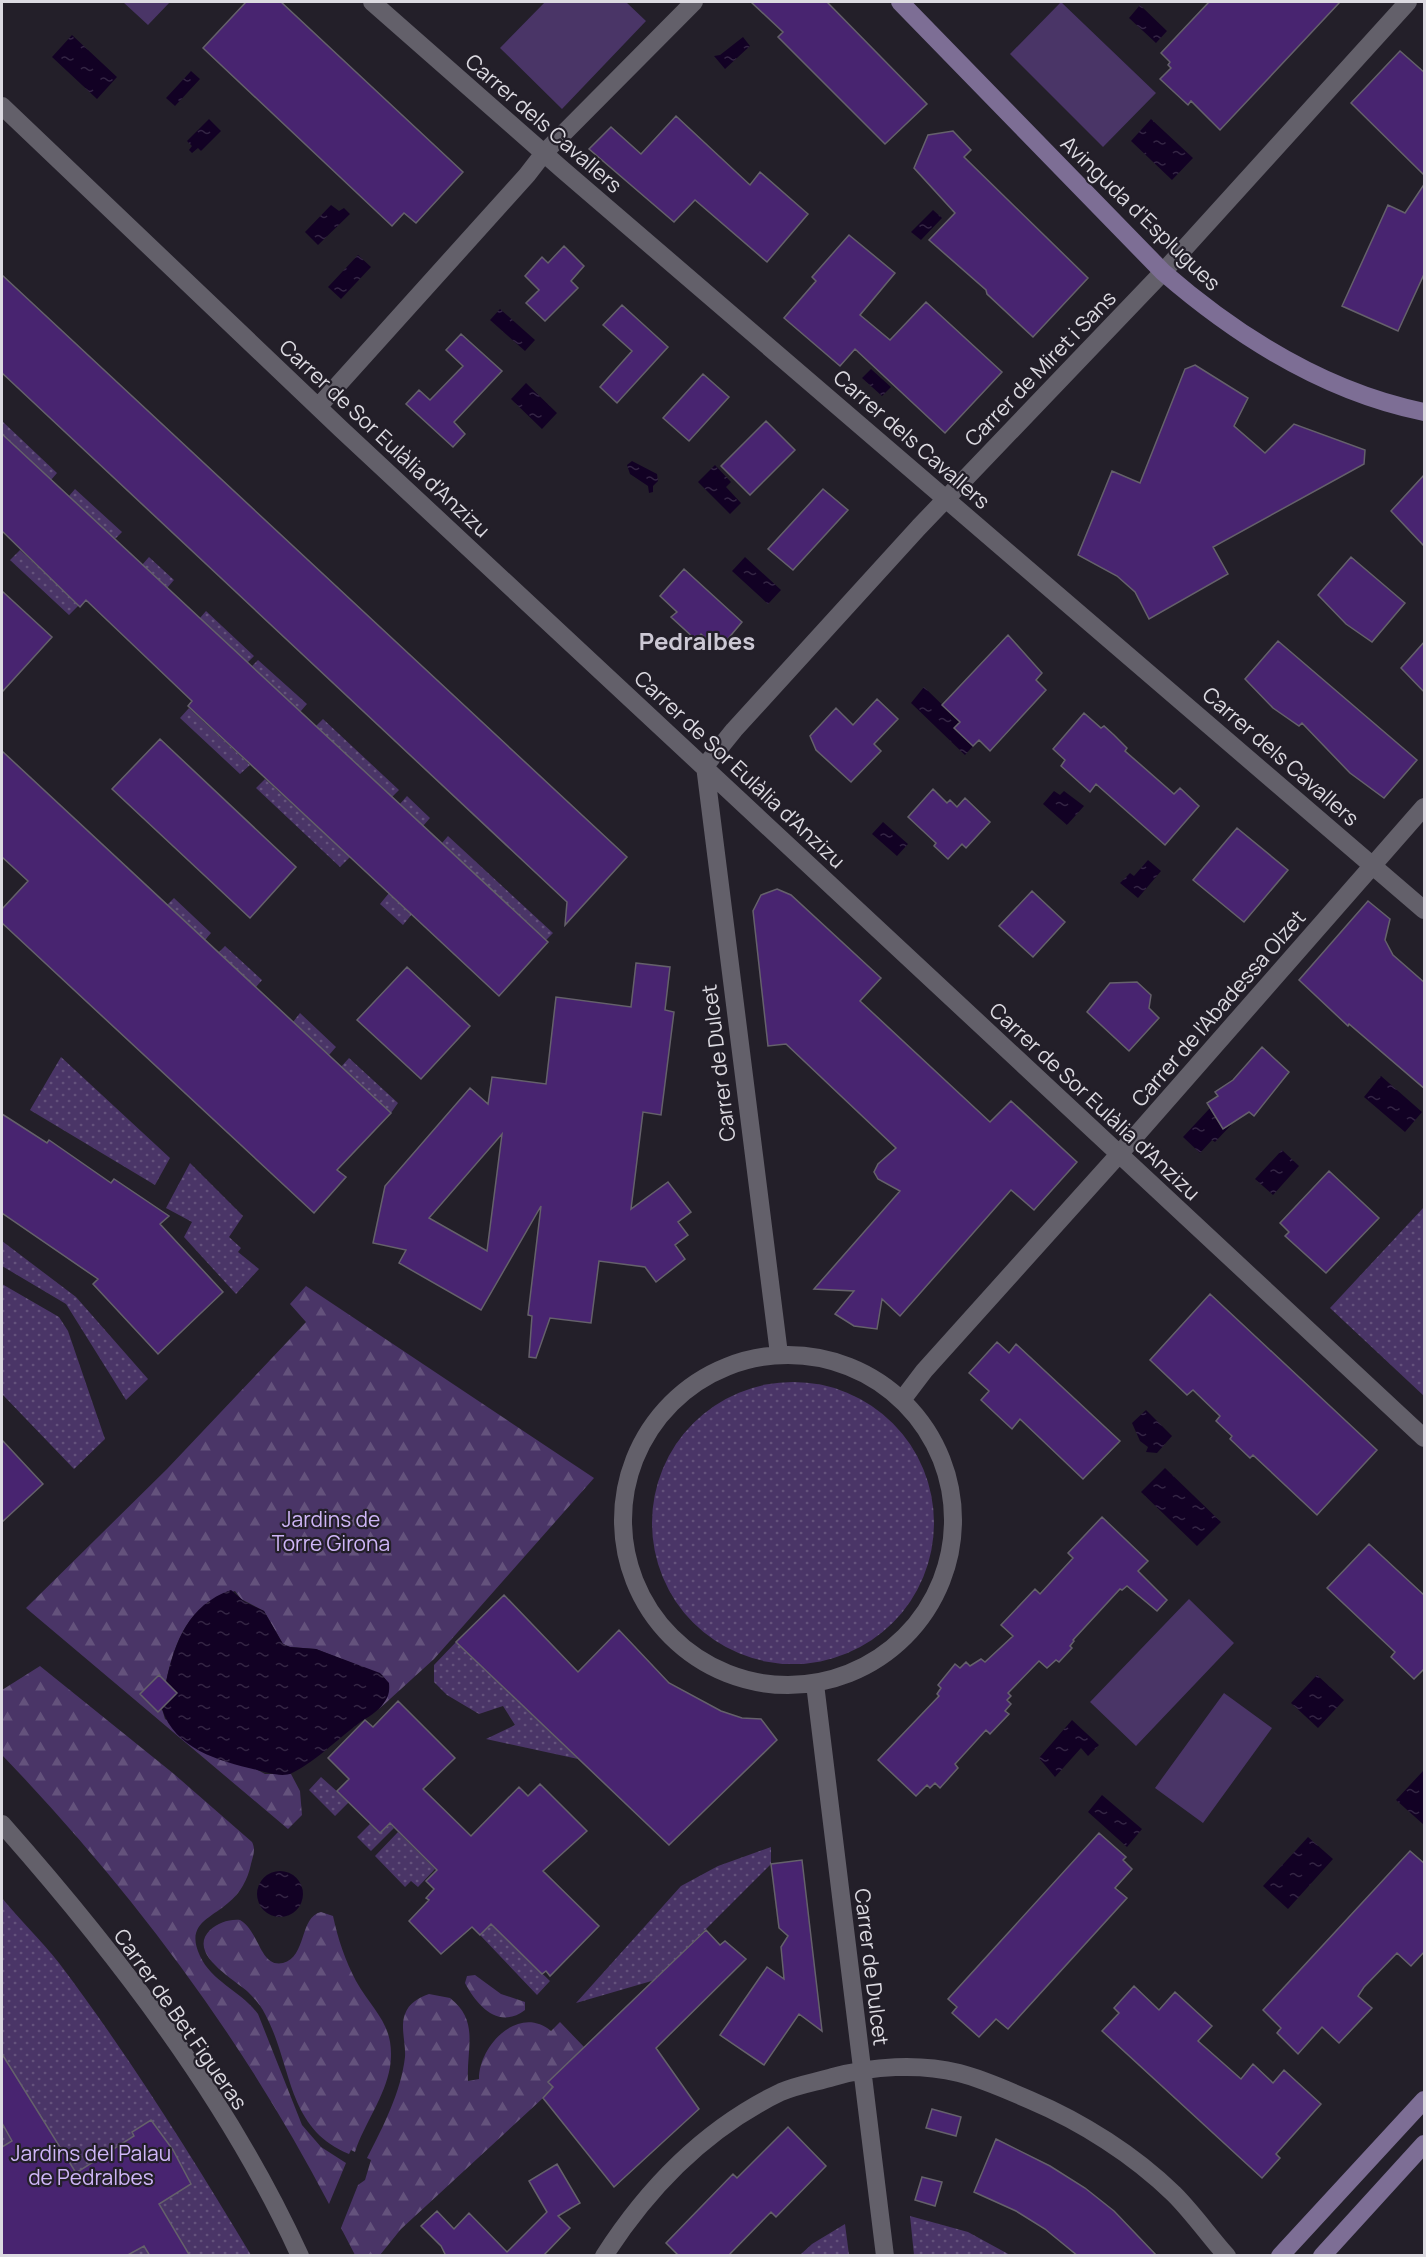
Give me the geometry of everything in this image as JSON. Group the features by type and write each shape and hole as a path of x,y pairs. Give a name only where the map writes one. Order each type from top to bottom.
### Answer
{"street":[{"name":"Carrer dels Cavallers","path":"372,2 544,153 1425,910"},
{"path":"318,407 519,184 544,153 694,2"},
{"name":"Avinguda d'Esplugues","path":"900,2 1163,272 1233,328 1311,373 1353,391 1425,412"},
{"name":"Carrer de Miret i Sans","path":"705,766 734,729 946,498 1163,272 1408,2"},
{"name":"Carrer de Sor Eulàlia d'Anzizu","path":"2,106 318,407 1425,1438"},
{"name":"Carrer de Dulcet","path":"705,766 779,1354"},
{"name":"Carrer de l'Abadessa Olzet","path":"902,1400 924,1371 1425,807"},
{"path":"779,1354 808,1355 834,1360 866,1374 902,1400 938,1449 948,1478 953,1508 952,1539 946,1569 934,1598 917,1623 896,1645 872,1664 844,1676 815,1684 782,1686 739,1678 699,1660 666,1632 641,1596 626,1555 622,1512 630,1468 649,1429 667,1407 688,1388 712,1372 738,1362 779,1354"},
{"name":"Carrer de Dulcet","path":"815,1684 885,2256"},
{"name":"Carrer de Bet Figueras","path":"2,1824 126,1972 192,2067 257,2173 300,2256"},
{"path":"604,2256 632,2213 663,2177 712,2134 783,2091 862,2069 908,2068 957,2072 1058,2112 1119,2149 1174,2194 1227,2256"},
{"path":"1280,2256 1425,2100"},
{"path":"1322,2256 1425,2145"}],"green space":[{"path":"123,2 170,2 148,25"},
{"path":"545,2 626,2 646,21 562,109 500,48"},
{"path":"1061,2 1156,93 1103,147 1010,54"},
{"path":"2,421 57,473 51,480 2,434"},
{"path":"75,489 122,532 115,539 69,496"},
{"path":"20,550 79,605 69,615 10,560"},
{"path":"149,557 174,580 167,588 142,565"},
{"path":"206,611 254,656 247,663 200,618"},
{"path":"258,660 307,704 300,712 251,667"},
{"path":"189,708 250,765 240,774 180,718"},
{"path":"323,719 399,790 392,797 315,727"},
{"path":"265,779 350,857 340,867 256,788"},
{"path":"407,796 430,818 423,826 399,805"},
{"path":"448,836 553,933 546,940 442,843"},
{"path":"389,893 412,914 403,925 380,904"},
{"path":"174,898 211,933 205,940 167,905"},
{"path":"225,946 262,980 256,987 218,953"},
{"path":"300,1013 336,1047 329,1055 293,1022"},
{"path":"61,1057 170,1158 155,1185 30,1110"},
{"path":"349,1058 398,1103 391,1113 341,1067"},
{"path":"190,1163 243,1216 229,1237 241,1248 238,1252 259,1269 236,1294 184,1237 192,1222 166,1208"},
{"path":"1424,1207 1424,1396 1330,1308"},
{"path":"2,1241 76,1297 148,1379 126,1400 66,1304 2,1266"},
{"path":"2,1284 59,1317 68,1331 105,1439 74,1469 2,1394"},
{"name":"Jardins de Torre Girona","path":"306,1286 594,1478 434,1659 379,1709 389,1688 382,1675 316,1649 290,1647 283,1644 264,1611 241,1599 235,1591 206,1604 195,1614 174,1652 166,1682 158,1676 141,1694 158,1712 162,1709 165,1719 265,1774 291,1774 300,1791 302,1815 288,1829 26,1608 167,1469 306,1322 290,1304"},
{"path":"793,1382 820,1385 847,1393 871,1406 893,1423 910,1445 923,1469 931,1496 934,1523 931,1550 923,1577 910,1601 893,1623 871,1640 847,1653 820,1661 793,1664 766,1661 739,1653 715,1640 693,1623 676,1601 663,1577 655,1550 652,1523 655,1496 663,1469 676,1445 693,1423 715,1406 739,1393 766,1385"},
{"path":"1189,1599 1234,1643 1136,1746 1090,1702"},
{"path":"456,1642 578,1759 486,1739 515,1725 503,1706 479,1714 447,1695 434,1682 434,1665"},
{"path":"40,1666 174,1774 252,1842 253,1856 243,1886 198,1929 196,1945 205,1965 212,1973 258,2014 302,2125 321,2147 346,2163 329,2204 260,2083 182,1968 95,1858 2,1755 2,1690"},
{"path":"1224,1693 1272,1728 1203,1823 1155,1788"},
{"path":"321,1777 349,1802 335,1816 309,1790"},
{"path":"370,1824 380,1833 390,1824 394,1828 371,1851 357,1837"},
{"path":"398,1832 435,1869 418,1887 411,1881 405,1887 375,1856"},
{"path":"771,1847 771,1864 655,1980 576,2003 681,1886 718,1866"},
{"name":"Jardins del Palau de Pedralbes","path":"2,1898 59,1963 110,2034 182,2143 251,2255 2,2255"},
{"path":"321,1912 333,1916 342,1949 352,1973 382,2020 390,2040 390,2067 384,2089 355,2152 351,2150 349,2154 328,2143 313,2128 294,2094 274,2034 263,2011 248,1992 216,1966 204,1948 204,1939 210,1930 220,1923 240,1920 247,1925 269,1960 283,1963 296,1953 309,1921"},
{"path":"491,1924 550,1981 537,1995 480,1935"},
{"path":"475,1975 501,1994 525,2002 525,2010 515,2016 506,2017 490,2013 476,2000 465,1983 467,1976"},
{"path":"429,1994 450,1998 465,2016 470,2036 468,2081 479,2079 481,2066 493,2042 514,2025 526,2022 539,2024 551,2031 560,2022 585,2048 548,2082 553,2087 543,2098 401,2229 380,2255 355,2255 341,2228 358,2185 365,2180 371,2160 367,2158 385,2122 400,2083 405,2057 403,2024 405,2014 414,2001"},
{"path":"910,2216 968,2232 1010,2255 914,2255"},
{"path":"845,2224 849,2255 800,2255 812,2244"}],"water":[{"path":"1140,5 1167,31 1156,43 1129,18"},
{"path":"72,35 117,77 97,99 52,57"},
{"path":"743,37 750,46 725,69 714,56 720,55"},
{"path":"191,71 200,79 175,106 166,98"},
{"path":"209,119 221,131 201,151 198,148 192,153 189,150 192,146 187,141"},
{"path":"1151,119 1193,158 1172,180 1131,141"},
{"path":"331,205 339,211 344,208 350,214 318,245 305,232"},
{"path":"933,210 942,218 921,240 911,232"},
{"path":"358,255 371,267 341,299 328,287"},
{"path":"500,309 535,340 525,351 490,320"},
{"path":"871,369 891,387 882,396 862,378"},
{"path":"526,383 557,413 542,429 511,399"},
{"path":"632,461 657,474 658,481 653,486 653,492 649,493 648,486 630,474 627,465"},
{"path":"715,465 731,482 726,487 741,503 730,514 698,482"},
{"path":"745,557 781,590 768,604 732,571"},
{"path":"924,687 960,722 954,728 973,746 965,755 911,703"},
{"path":"1054,791 1060,795 1064,791 1084,806 1067,825 1043,804"},
{"path":"883,822 908,844 897,856 872,834"},
{"path":"1148,860 1161,871 1138,898 1120,883 1130,873 1134,876"},
{"path":"1381,1076 1422,1112 1405,1132 1364,1097"},
{"path":"1210,1108 1223,1129 1232,1124 1215,1142 1212,1140 1200,1153 1183,1137"},
{"path":"1282,1150 1299,1166 1273,1195 1255,1179"},
{"path":"1146,1410 1172,1436 1157,1453 1146,1452 1148,1447 1140,1441 1132,1423"},
{"path":"1165,1468 1221,1522 1197,1546 1141,1492"},
{"path":"231,1590 245,1602 264,1611 283,1644 290,1647 316,1649 380,1673 389,1683 387,1697 376,1711 308,1764 292,1773 274,1774 228,1762 200,1751 177,1734 168,1723 162,1709 176,1693 166,1682 179,1639 194,1615 204,1605"},
{"path":"1317,1675 1344,1700 1318,1728 1291,1703"},
{"path":"1072,1720 1099,1745 1088,1756 1081,1748 1055,1777 1039,1758"},
{"path":"1424,1772 1424,1825 1396,1800"},
{"path":"1102,1795 1142,1829 1127,1847 1088,1812"},
{"path":"1308,1837 1333,1859 1288,1909 1263,1886"},
{"path":"280,1871 289,1872 296,1878 302,1885 302,1903 296,1910 289,1916 280,1917 271,1916 264,1910 258,1903 257,1894 258,1885 264,1878 271,1872"}],"building":[{"path":"246,2 281,2 463,172 416,223 404,213 392,226 203,48"},
{"path":"751,2 827,2 927,104 885,144 778,37 783,32"},
{"path":"1209,2 1340,2 1220,130 1191,101 1188,105 1160,79 1171,68 1168,65 1170,62 1161,53"},
{"path":"1400,51 1425,73 1425,176 1351,103"},
{"path":"676,116 750,185 760,172 808,214 767,262 695,200 674,222 589,149 611,127 641,154"},
{"path":"953,131 971,150 964,157 1088,278 1033,337 987,294 986,290 929,240 955,213 914,168 928,135"},
{"path":"1425,183 1425,272 1398,331 1342,306 1388,205 1405,213"},
{"path":"849,235 895,273 860,315 890,340 926,302 1002,372 945,433 855,349 840,366 784,318 816,281 812,277"},
{"path":"564,246 584,266 571,281 578,288 545,321 526,303 539,290 525,276 542,257 548,263"},
{"path":"2,275 627,857 565,925 567,902 2,373"},
{"path":"622,305 668,347 617,403 600,387 632,351 603,325"},
{"path":"461,334 502,371 454,422 465,434 453,447 406,404 419,390 430,400 463,366 446,350"},
{"path":"1195,365 1248,398 1234,426 1265,453 1294,424 1365,450 1364,464 1213,547 1228,574 1149,619 1135,592 1117,576 1078,555 1112,471 1140,483 1185,369"},
{"path":"703,374 729,397 689,441 663,418"},
{"path":"766,421 795,450 750,495 721,466"},
{"path":"2,434 548,942 499,996 188,706 192,701 86,600 80,607 2,531"},
{"path":"1425,474 1425,547 1391,511"},
{"path":"823,489 848,510 793,570 768,549"},
{"path":"1351,557 1405,603 1372,642 1346,624 1318,595"},
{"path":"684,569 742,622 727,640 723,637 715,646 701,634 696,640 671,617 677,612 660,596"},
{"path":"2,591 52,637 2,692"},
{"path":"1008,635 1042,673 1036,680 1046,690 990,751 979,740 973,746 954,728 960,722 942,705"},
{"path":"1278,641 1417,760 1384,798 1350,773 1302,723 1299,726 1273,708 1245,679"},
{"path":"1425,641 1425,693 1401,668"},
{"path":"877,699 898,719 874,744 881,751 851,782 816,750 810,736 836,708 853,725"},
{"path":"1084,713 1101,728 1104,726 1127,748 1125,751 1174,794 1180,788 1199,806 1165,845 1096,784 1090,792 1061,766 1065,760 1053,749"},
{"path":"160,739 296,867 250,918 112,789"},
{"path":"2,751 391,1113 337,1170 346,1177 314,1213 2,923 2,909 28,881 2,857"},
{"path":"933,789 947,803 950,800 957,807 965,798 990,822 966,848 962,844 948,859 934,846 936,843 908,817"},
{"path":"1237,828 1288,870 1244,922 1193,880"},
{"path":"777,889 791,895 881,978 860,1001 990,1122 1011,1101 1077,1162 1034,1210 1011,1190 900,1316 882,1299 877,1329 854,1326 835,1314 854,1291 814,1289 900,1191 878,1179 874,1172 878,1164 896,1148 786,1044 768,1046 753,911 761,895"},
{"path":"1032,891 1065,922 1033,957 999,926"},
{"path":"1368,901 1390,919 1385,940 1393,955 1425,983 1425,1089 1349,1024 1348,1026 1299,980"},
{"path":"636,963 670,967 665,1010 674,1012 661,1115 643,1112 631,1209 668,1182 691,1212 678,1222 688,1235 675,1245 685,1259 656,1282 645,1267 599,1261 591,1323 550,1318 536,1358 529,1357 532,1316 528,1315 541,1206 481,1310 399,1263 406,1250 373,1243 385,1186 470,1088 488,1104 492,1077 546,1084 556,997 631,1007","holes":["502,1134 487,1251 429,1218"]},
{"path":"407,967 470,1026 421,1079 357,1020"},
{"path":"1137,982 1151,995 1149,1008 1159,1018 1129,1051 1087,1012 1110,983"},
{"path":"1262,1047 1289,1072 1254,1116 1249,1112 1223,1129 1207,1103 1218,1096 1215,1092 1233,1080"},
{"path":"2,1114 47,1143 49,1140 111,1183 114,1179 169,1216 160,1224 223,1292 158,1354 93,1284 98,1279 2,1213"},
{"path":"1329,1171 1379,1218 1326,1273 1285,1236 1289,1232 1280,1223"},
{"path":"1210,1294 1377,1450 1317,1515 1253,1455 1250,1458 1230,1439 1232,1436 1216,1421 1220,1416 1193,1390 1187,1395 1150,1360"},
{"path":"997,1342 1009,1353 1016,1344 1120,1441 1083,1479 1020,1419 1012,1429 981,1400 989,1391 969,1373"},
{"path":"2,1440 43,1484 2,1522"},
{"path":"1102,1517 1148,1561 1138,1571 1167,1600 1157,1611 1127,1586 1120,1589 1073,1640 1070,1646 1072,1648 1059,1662 1056,1660 1047,1668 1039,1661 1008,1693 1011,1696 1007,1700 1011,1704 1005,1711 1009,1714 990,1734 986,1730 955,1764 958,1768 940,1788 935,1783 930,1788 927,1785 916,1796 878,1760 939,1696 937,1694 941,1688 938,1685 955,1664 960,1668 966,1662 970,1666 981,1659 985,1662 1013,1636 1001,1625 1035,1589 1040,1594 1073,1558 1068,1553"},
{"path":"1369,1544 1425,1596 1425,1668 1414,1679 1391,1657 1395,1652 1327,1588"},
{"path":"504,1595 578,1672 619,1630 669,1683 721,1711 742,1718 761,1719 777,1740 669,1845 456,1642"},
{"path":"159,1675 177,1693 158,1712 140,1694"},
{"path":"398,1701 455,1758 423,1789 471,1836 519,1787 528,1796 540,1784 587,1831 543,1871 599,1926 550,1976 546,1971 542,1974 491,1924 480,1935 472,1927 441,1954 409,1921 429,1900 426,1898 434,1889 426,1881 437,1870 390,1823 380,1833 337,1791 349,1779 328,1758 365,1720 373,1727"},
{"path":"1099,1833 1126,1857 1123,1860 1132,1869 1115,1888 1127,1898 1008,2029 996,2019 979,2037 952,2013 957,2007 948,1999"},
{"path":"1410,1851 1425,1864 1425,1951 1411,1966 1397,1953 1364,1987 1358,1996 1372,2008 1339,2043 1322,2027 1298,2054 1277,2033 1281,2028 1263,2010"},
{"path":"802,1860 822,2031 799,2014 764,2065 720,2035 767,1967 784,1979 781,1947 788,1936 779,1928 771,1864"},
{"path":"706,1930 720,1945 725,1941 746,1959 656,2048 699,2109 614,2187 543,2098 553,2087 548,2082"},
{"path":"1134,1986 1159,2010 1175,1992 1212,2026 1198,2041 1241,2079 1253,2064 1273,2083 1284,2070 1321,2104 1276,2154 1280,2158 1262,2178 1102,2031 1119,2013 1114,2008"},
{"path":"2,2054 76,2173 134,2136 132,2132 151,2120 173,2150 191,2184 159,2204 190,2256 150,2256 144,2246 126,2256 2,2256 2,2147 12,2141 2,2123"},
{"path":"932,2109 961,2117 956,2136 926,2128"},
{"path":"788,2127 826,2166 776,2217 771,2212 728,2256 679,2256 666,2243 733,2174 737,2178"},
{"path":"996,2139 1050,2166 1085,2188 1114,2211 1157,2256 1078,2256 1045,2229 1016,2211 974,2192"},
{"path":"557,2164 580,2203 558,2216 570,2228 543,2256 446,2256 441,2246 421,2226 437,2211 454,2229 469,2213 507,2252 547,2212 529,2181"},
{"path":"922,2177 942,2182 935,2206 915,2200"}],"district":[{"name":"Pedralbes","path":"697,640"}]}
